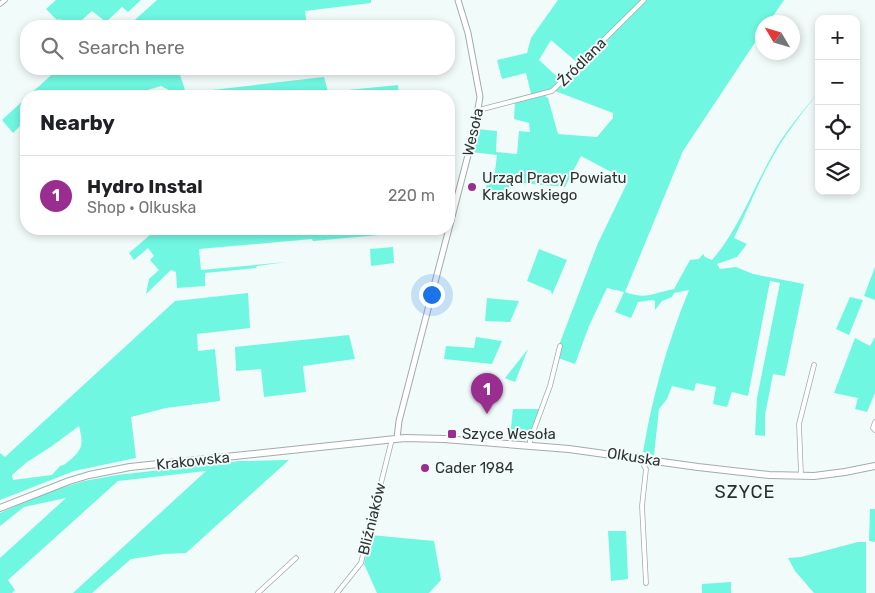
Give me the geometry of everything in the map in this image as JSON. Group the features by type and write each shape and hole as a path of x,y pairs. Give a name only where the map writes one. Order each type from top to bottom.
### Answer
{"main road":[{"name":"Olkuska","path":"394,438 444,439 599,452 703,468 769,475 801,476 845,472 875,466"},
{"name":"Krakowska","path":"0,508 69,481 130,467 394,438"}],"street":[{"path":"0,4 5,0"},
{"name":"Wesoła","path":"455,203 479,110 480,97 468,32 458,0"},
{"name":"Źródlana","path":"479,110 552,91 644,0"},
{"name":"Wesoła","path":"394,438 447,235"},
{"path":"530,446 530,440 550,386 560,346"},
{"path":"801,476 799,424 814,365"},
{"path":"875,422 873,428 875,430"},
{"name":"Bliźniaków","path":"337,593 361,563 394,438"},
{"path":"645,459 646,478 642,506 646,583"},
{"path":"258,593 296,558"}],"green space":[{"path":"56,0 141,0 128,12 122,7 108,20 103,20 92,11 82,20 57,20 46,9"},
{"path":"157,0 371,0 371,3 305,11 306,20 135,20"},
{"path":"558,0 784,0 774,15 755,15 755,43 683,151 625,292 645,296 674,289 690,260 699,259 703,254 712,260 737,224 780,141 815,97 781,142 761,179 734,238 747,244 737,257 717,264 720,269 736,267 753,274 804,284 785,376 773,374 765,415 765,436 755,435 757,398 780,283 770,281 748,396 732,392 727,407 713,404 716,387 696,383 694,391 672,386 667,399 659,409 654,455 643,452 651,410 667,350 689,290 674,293 672,297 662,301 655,310 655,301 638,302 631,318 615,312 624,292 607,288 589,326 575,364 558,358 556,353 598,243 628,181 581,156 565,187 510,182 508,193 486,191 487,179 494,179 497,155 471,152 477,129 497,131 496,152 517,154 519,131 530,132 529,123 514,119 515,102 532,98 526,73 502,79 497,60 527,53 531,38","holes":["551,40 580,65 563,82 539,60","555,91 613,113 613,118 597,137 558,134 548,98 545,96"]},
{"path":"51,75 180,75 185,90 169,90 161,86 148,90 35,90"},
{"path":"324,77 327,90 212,90"},
{"path":"398,85 398,90 348,90"},
{"path":"20,104 20,126 13,133 2,120"},
{"path":"150,235 380,235 199,249 201,270 287,262 257,266 256,268 205,273 205,286 177,288 176,272 171,270 146,294 149,279 159,270 150,260 154,256 148,248 134,260 129,253"},
{"path":"393,247 394,263 371,266 370,249"},
{"path":"539,249 567,260 552,295 551,291 527,281"},
{"path":"875,267 875,300 864,296"},
{"path":"248,293 250,328 197,334 198,351 215,349 220,401 166,408 131,417 136,458 74,471 0,500 0,453 5,457 175,301","holes":["79,426 82,441 78,452 52,475 13,480 12,475 27,462"]},
{"path":"850,297 863,300 849,335 836,329"},
{"path":"487,298 519,301 510,322 485,321"},
{"path":"349,335 355,359 303,366 306,392 264,397 261,369 236,371 235,347"},
{"path":"476,337 502,341 492,364 444,359 446,346 474,348"},
{"path":"875,337 875,393 867,412 855,409 858,398 834,393 855,338 870,346"},
{"path":"528,349 515,382 505,378"},
{"path":"513,409 540,409 529,438 510,437"},
{"path":"289,460 186,553 131,559 92,593 73,593 206,471 118,481 8,580 15,590 12,593 0,593 0,558 66,498 24,507 0,526 0,513 48,492 84,481 117,475 240,461"},
{"path":"870,509 875,509 875,542 869,541"},
{"path":"608,531 626,531 628,579 611,581"},
{"path":"371,535 434,541 441,580 429,593 377,593 364,564"},
{"path":"858,542 866,542 866,593 814,593 795,571 788,558 801,557"},
{"path":"731,582 731,593 702,593 702,584"}],"place":[{"name":"Urząd Pracy Powiatu Krakowskiego","path":"472,187"},
{"name":"Hydro Instal","path":"487,414"},
{"name":"Szyce Wesoła","path":"452,434"},
{"name":"Cader 1984","path":"425,468"}],"district":[{"name":"SZYCE","path":"745,492"}]}
